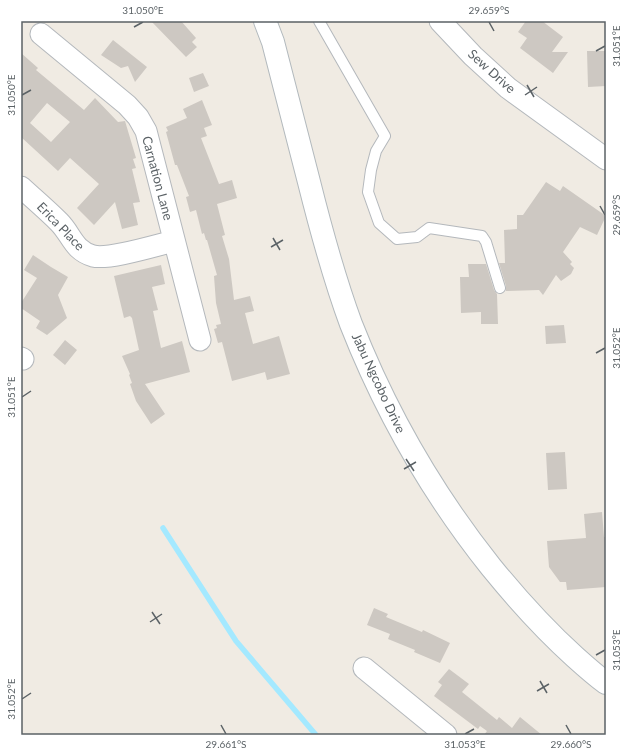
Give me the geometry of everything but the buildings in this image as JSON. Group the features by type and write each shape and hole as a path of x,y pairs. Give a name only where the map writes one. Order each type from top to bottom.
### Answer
{"main road":[{"name":"Jabu Ngcobo Drive","path":"265,21 273,42 322,234 338,287 366,359 385,401 414,456 443,504 472,543 525,608 560,644 606,683"}],"street":[{"name":"Sew Drive","path":"440,21 473,56 508,88 606,159"},
{"name":"Carnation Lane","path":"41,34 127,105 138,117 146,131 200,340"},
{"name":"Erica Place","path":"21,187 61,224 70,240 82,250 94,256 109,256 174,241"},
{"path":"364,668 446,735"}],"lane":[{"path":"319,21 385,136 376,150 368,192 379,223 397,239 417,237 429,228 482,236 486,242 500,288"}],"waterway":[{"path":"163,528 236,641 316,735"}]}
